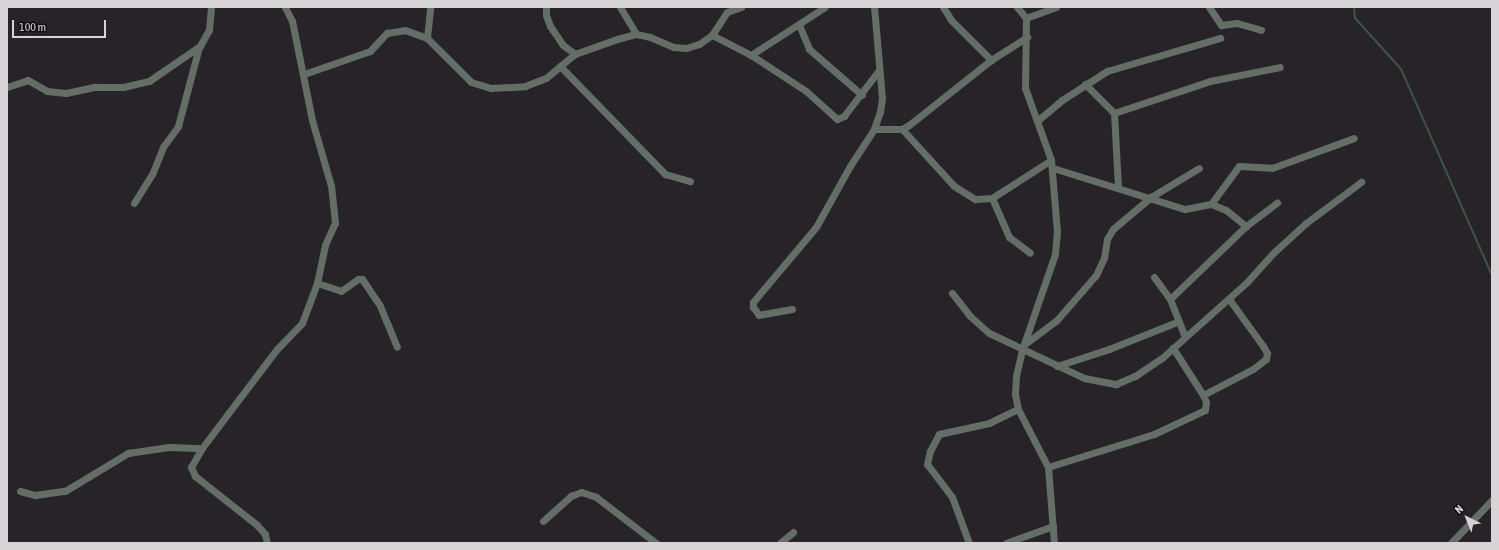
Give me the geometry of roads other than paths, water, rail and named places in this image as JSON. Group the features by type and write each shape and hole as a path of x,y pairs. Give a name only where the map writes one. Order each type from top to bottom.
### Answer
{"street":[{"path":"134,203 153,172 162,147 178,126 200,46 209,30 211,7"},
{"path":"267,543 265,534 257,525 192,472 191,467 202,448 277,349 302,323 317,283 325,245 335,223 335,211 312,120 304,74 292,21 285,7"},
{"path":"427,38 430,7"},
{"path":"546,7 546,15 550,26 563,45 575,54"},
{"path":"620,7 636,34"},
{"path":"304,74 370,51 382,36 393,30 412,31 427,38 470,82 491,88 525,86 546,78 575,54 636,34 650,36 674,47 686,48 699,44 712,35 727,12 741,7"},
{"path":"751,55 825,7"},
{"path":"792,309 760,315 753,307 753,302 816,227 850,166 874,129 880,112 882,98 874,7"},
{"path":"943,7 951,20 991,60"},
{"path":"1054,543 1048,467 1018,409 1014,385 1023,347 1036,315 1057,244 1051,160 1025,88 1023,64 1027,37 1022,11 1056,7"},
{"path":"1209,7 1221,25 1237,23 1261,30"},
{"path":"799,25 809,49 862,95"},
{"path":"712,35 751,55 806,91 835,118 844,116 862,95 879,70"},
{"path":"874,129 902,129 991,60 1027,37"},
{"path":"1037,121 1085,84 1107,71 1220,38"},
{"path":"7,87 28,80 56,94 95,87 133,85 160,75 200,46"},
{"path":"560,66 665,174 690,181"},
{"path":"1114,113 1210,81 1280,67"},
{"path":"1085,84 1114,113 1118,188"},
{"path":"902,129 954,186 975,199 992,198 1051,160"},
{"path":"1211,204 1238,166 1272,168 1354,138"},
{"path":"1052,168 1185,208 1211,204 1226,210 1246,226"},
{"path":"1023,347 1050,326 1067,309 1101,266 1109,234 1151,197 1199,168"},
{"path":"952,293 981,327 1023,347 1057,366 1084,378 1116,384 1135,376 1173,348 1229,299 1306,223 1361,182"},
{"path":"992,198 1009,237 1030,253"},
{"path":"1170,299 1246,226 1277,203"},
{"path":"1154,277 1170,299 1185,337"},
{"path":"317,283 341,291 358,279 362,279 380,306 397,347"},
{"path":"1203,395 1253,369 1266,358 1267,353 1229,299"},
{"path":"1057,366 1109,349 1179,321"},
{"path":"1048,467 1154,434 1197,416 1206,407 1203,395 1173,348"},
{"path":"969,543 952,497 927,464 930,451 939,434 954,429 979,426 1018,409"},
{"path":"20,491 35,496 65,491 101,471 115,460 134,452 185,446 202,448"},
{"path":"543,521 571,496 581,492 596,497 656,543"},
{"path":"1450,543 1492,500"},
{"path":"1006,543 1053,526"},
{"path":"780,543 793,532"}],"waterway":[{"path":"1354,7 1355,18 1401,69 1492,275"}]}
